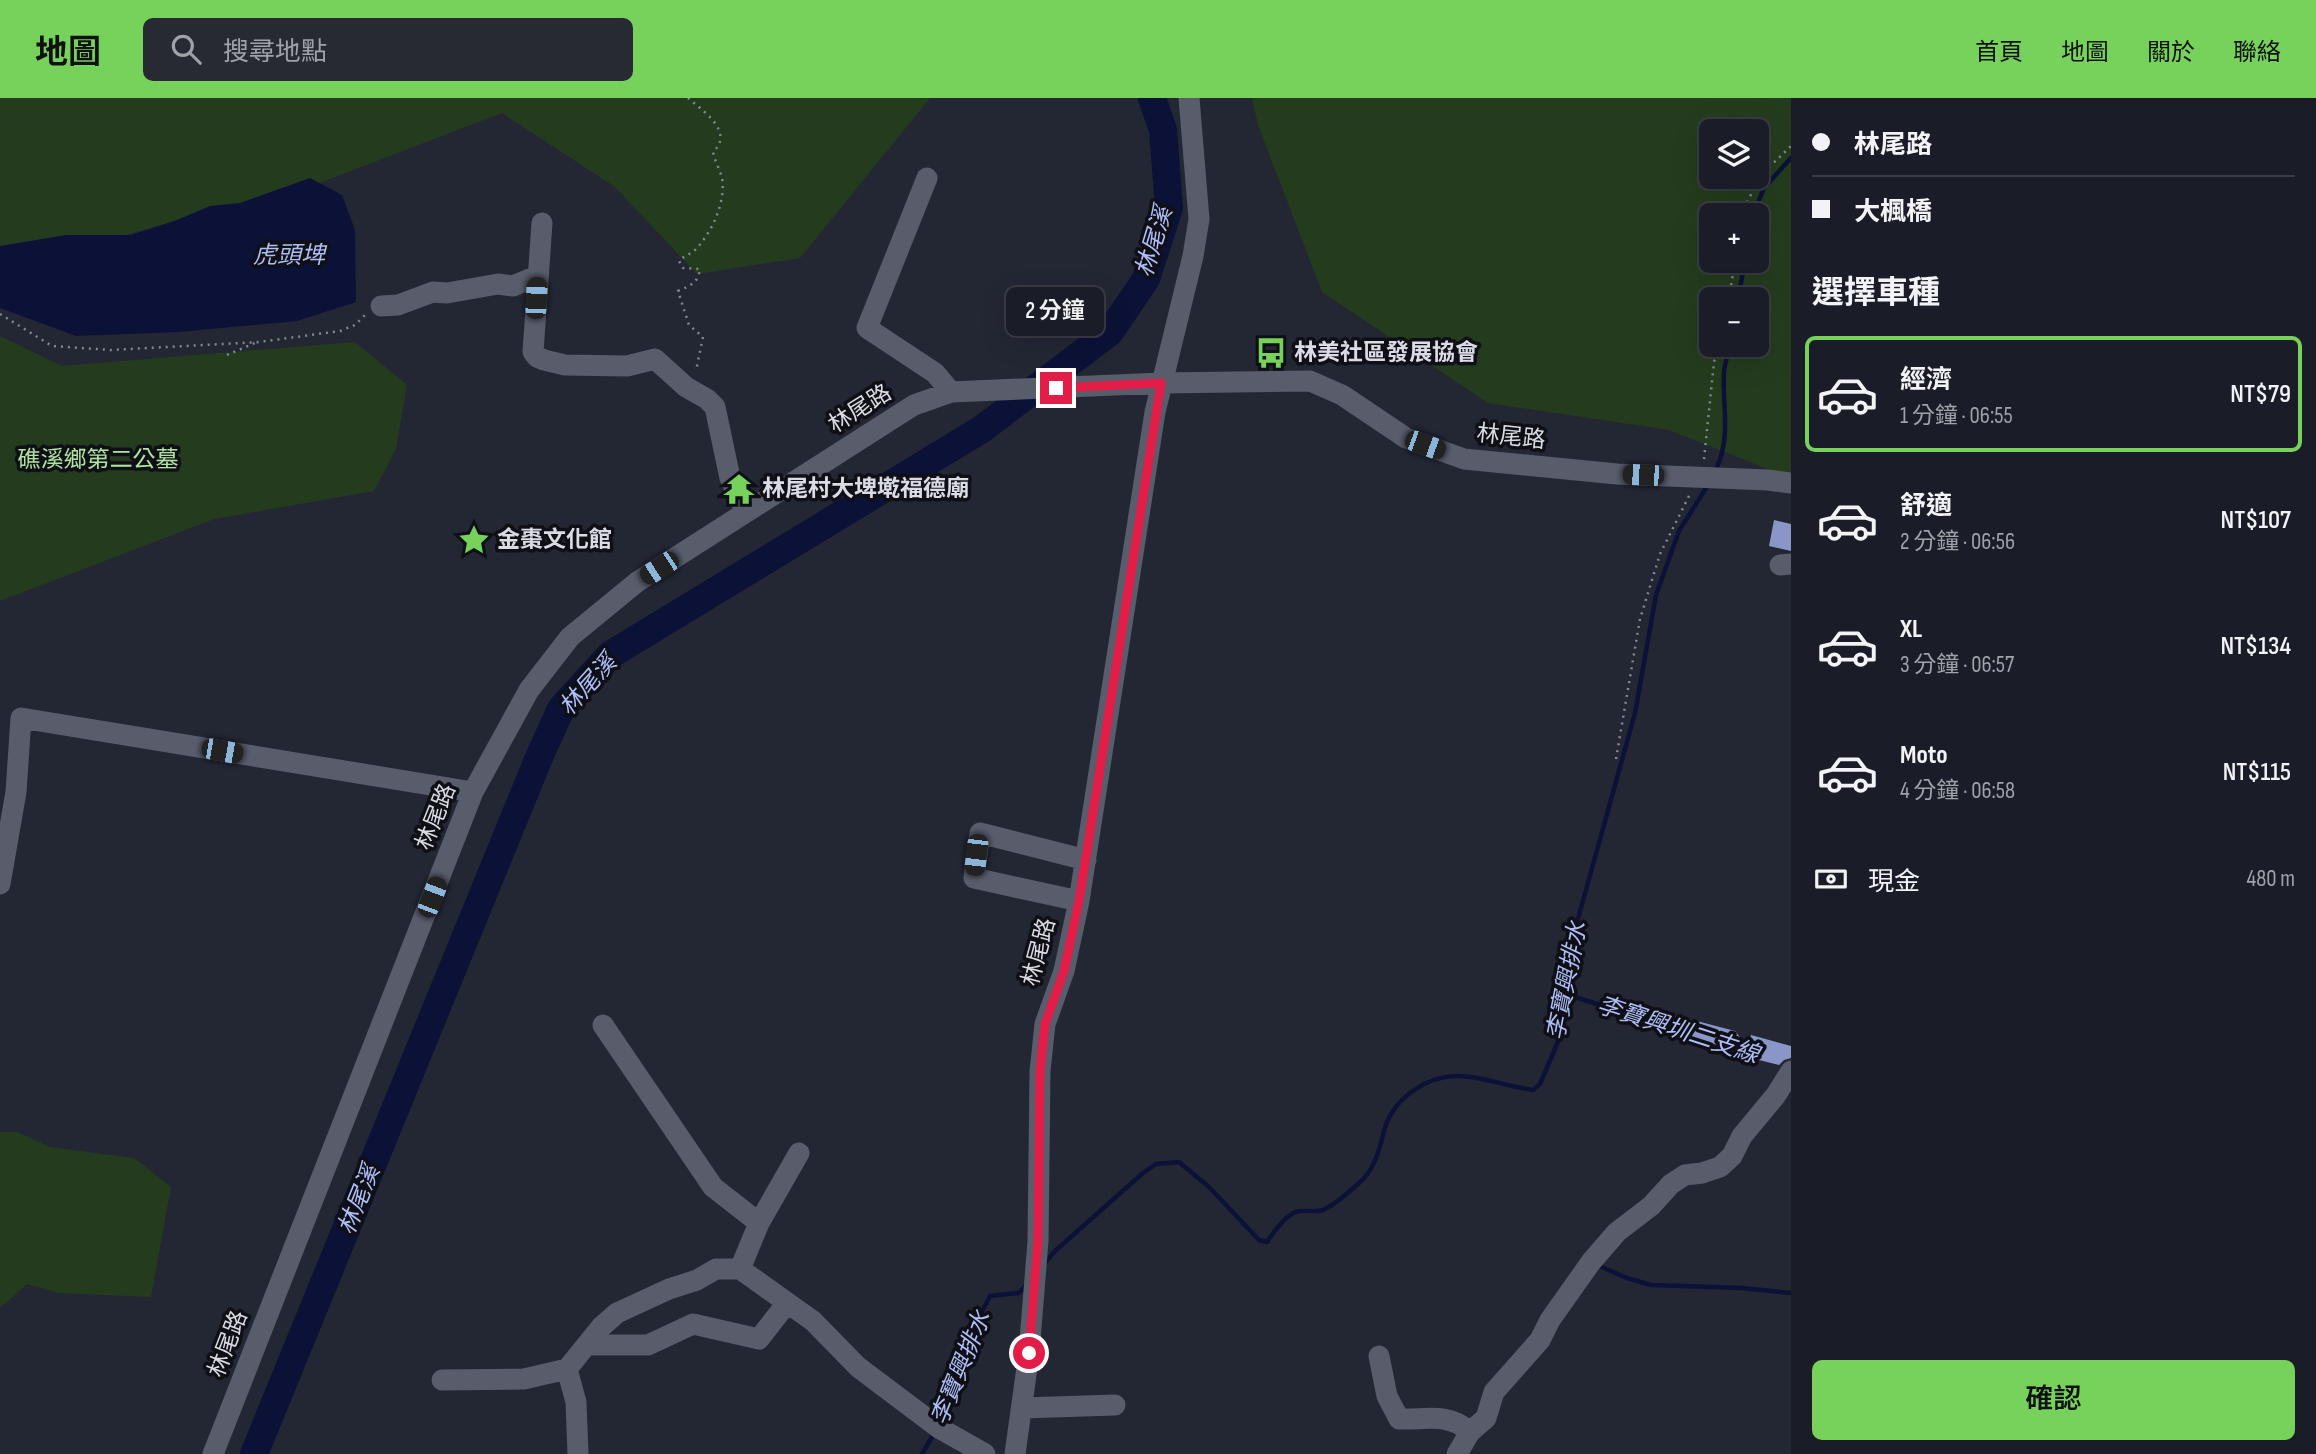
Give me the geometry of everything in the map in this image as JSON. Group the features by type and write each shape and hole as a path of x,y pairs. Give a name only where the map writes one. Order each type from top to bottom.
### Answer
{"street":[{"name":"林尾路","path":"1015,1454 1029,1353 1038,1241 1040,1071 1045,1024 1064,971 1079,901 1161,383 1193,256 1199,219 1189,98"},
{"path":"927,178 867,328 935,373 951,393"},
{"path":"542,223 533,352 537,357 565,365 627,366 655,359 686,387 715,407 730,478 746,512"},
{"path":"381,306 398,305 433,292 447,293 498,284 513,286 537,276"},
{"name":"林尾路","path":"213,1454 473,792 529,690 570,637 637,582 914,405 951,393 1161,383 1310,381 1342,395 1406,438 1464,458 1617,474 1791,483"},
{"path":"0,884 16,792 21,718 473,792"},
{"path":"1079,901 974,878 980,833 1086,860"},
{"path":"603,1025 713,1188 759,1223"},
{"path":"1457,1454 1470,1432 1486,1418 1494,1392 1540,1340 1568,1294 1608,1242 1651,1206 1671,1184 1685,1175 1720,1167 1732,1156 1742,1136 1791,1071"},
{"path":"740,1269 759,1223 799,1153"},
{"path":"442,1380 524,1379 567,1369 601,1327 617,1313 669,1289 697,1280 716,1269 740,1269 813,1321 858,1367 939,1428 985,1454"},
{"path":"588,1345 648,1345 693,1324 759,1339 787,1303"},
{"path":"1379,1356 1387,1396 1399,1419 1442,1417 1460,1423 1470,1432"},
{"path":"567,1369 576,1402 578,1454"},
{"path":"1022,1408 1115,1405"}],"path":[{"path":"688,98 712,119 722,136 720,146 713,152 722,178 718,212 700,245 679,261 682,268 700,269 698,279 693,284 678,291 689,324 703,337 696,375 707,399"},
{"path":"1747,203 1759,176 1791,146"},
{"path":"0,314 52,346 111,350 258,342 340,331 355,325 369,310 381,306"},
{"path":"227,355 258,342"},
{"path":"1616,759 1640,619 1660,554 1689,497 1694,477 1705,457 1715,357"}],"green space":[{"path":"0,98 930,98 800,258 697,274 615,187 502,113 322,182 61,252 0,254"},
{"path":"1252,98 1791,98 1791,478 1669,430 1488,403 1322,292 1258,125"},
{"name":"礁溪鄉第二公墓","path":"0,336 62,366 355,342 407,385 396,449 374,491 214,519 0,601"},
{"path":"0,1132 17,1132 50,1147 134,1158 171,1187 151,1297 59,1293 27,1284 0,1308"}],"water":[{"name":"虎頭埤","path":"310,178 342,195 355,230 356,302 297,321 178,332 76,336 0,308 0,246 66,235 131,235 210,206 240,203"}],"building":[{"path":"1774,520 1791,524 1791,551 1769,546"},
{"path":"1609,998 1735,1031 1747,1046 1751,1035 1791,1046 1791,1058 1779,1065 1743,1056 1744,1052 1606,1014"}],"waterway":[{"name":"林尾溪","path":"254,1454 561,709 610,655 982,429 1110,332 1146,279 1169,208 1163,130 1152,98"},
{"name":"李寶興排水","path":"1758,203 1764,188 1791,158"},
{"name":"李寶興排水","path":"1740,287 1743,273"},
{"name":"李寶興排水","path":"1715,471 1725,435 1724,372 1727,357"},
{"name":"李寶興排水","path":"1044,1264 1055,1251 1156,1164 1179,1162 1209,1187 1259,1240 1267,1242 1288,1216 1299,1211 1320,1211 1328,1208 1364,1178 1376,1158 1389,1117 1400,1102 1414,1090 1444,1077 1458,1076 1533,1090 1540,1084 1560,1037 1576,926 1635,713 1656,595 1679,531 1708,485"},
{"name":"李寶興圳二支線","path":"1565,994 1610,1008"},
{"path":"1597,1265 1651,1285 1742,1288 1791,1293"},
{"name":"李寶興排水","path":"942,1422 978,1319 990,1296 1019,1293 1027,1284"},
{"name":"李寶興排水","path":"922,1454 935,1432"}],"place":[{"name":"林美社區發展協會","path":"1271,353"},
{"name":"林尾村大埤墘福德廟","path":"739,489"},
{"name":"金棗文化館","path":"474,540"}],"route":[{"path":"1029,1353 1038,1241 1040,1071 1045,1024 1064,971 1079,901 1161,383 1056,388"}]}
